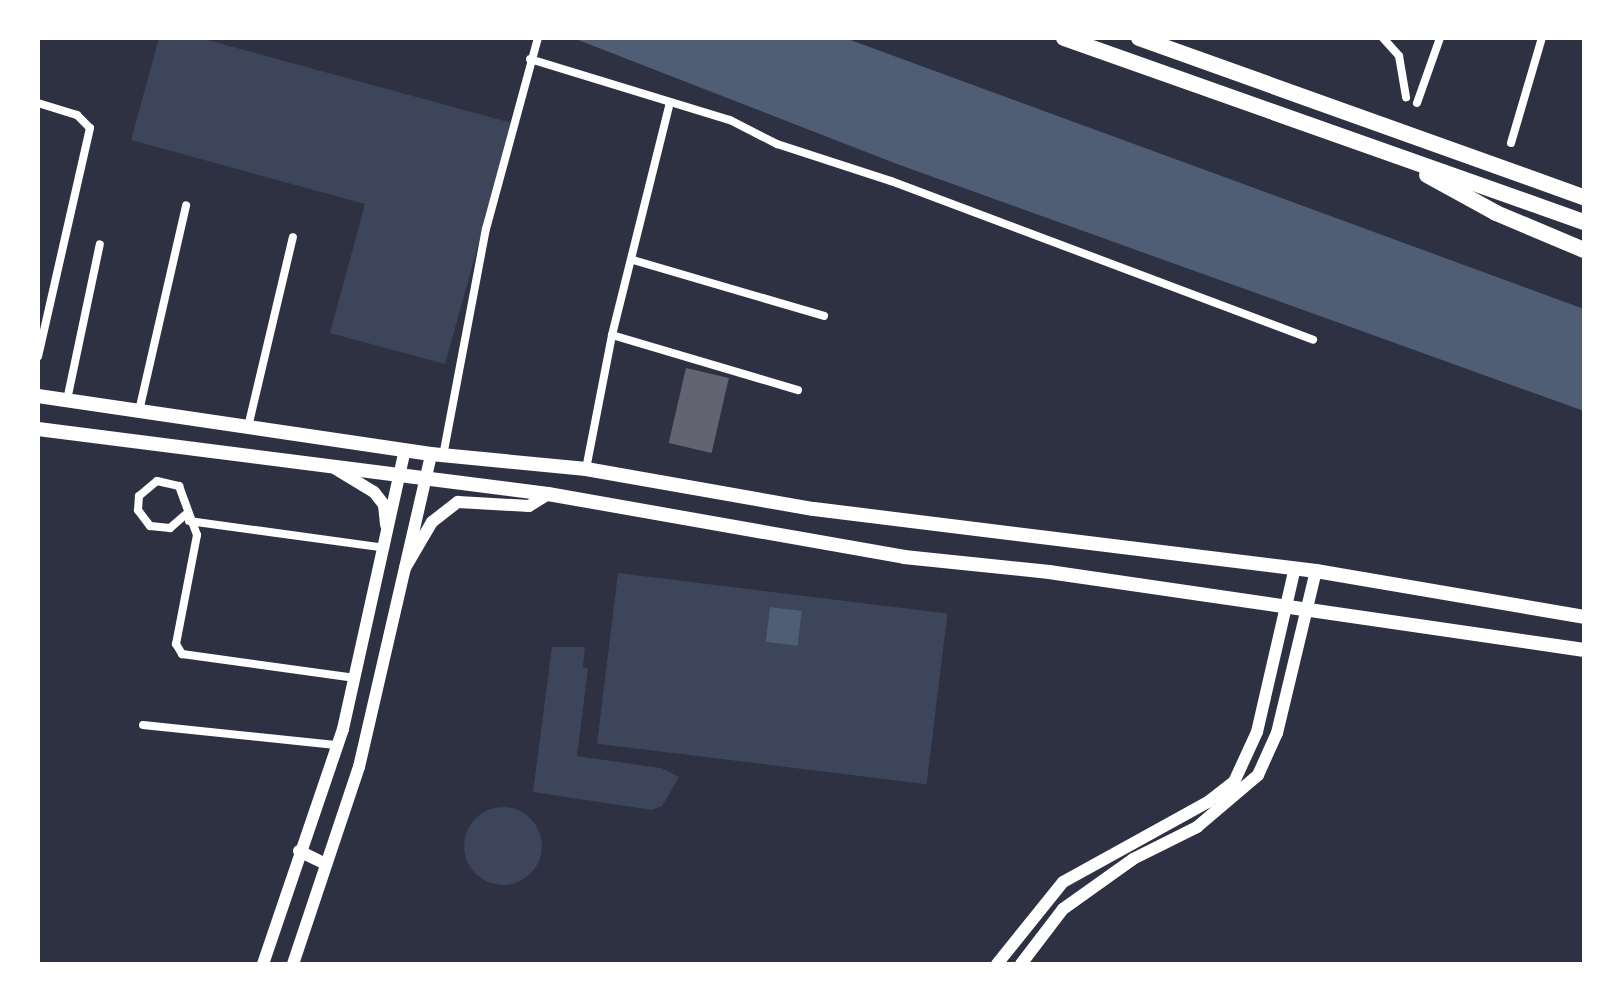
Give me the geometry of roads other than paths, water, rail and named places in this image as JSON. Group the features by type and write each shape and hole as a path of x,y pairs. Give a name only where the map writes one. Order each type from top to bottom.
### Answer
{"highway":[{"path":"1064,38 1584,222"},
{"path":"1139,38 1584,197"},
{"path":"1387,152 1496,213 1584,250"}],"main road":[{"path":"38,396 437,455 586,469 814,509 1316,571 1584,617"},
{"path":"38,429 548,494 904,557 1049,572 1286,609 1584,650"}],"street":[{"path":"293,964 359,767 400,574 427,477 437,455 486,229 538,38"},
{"path":"1383,38 1399,56 1406,97"},
{"path":"1417,103 1440,38"},
{"path":"1511,143 1542,38"},
{"path":"530,59 730,120 777,144 891,181 1313,340"},
{"path":"586,469 612,335 670,102"},
{"path":"38,103 77,115 90,128 38,356"},
{"path":"139,411 186,205"},
{"path":"248,427 293,237"},
{"path":"67,400 100,244"},
{"path":"633,260 824,316"},
{"path":"612,335 798,390"},
{"path":"263,964 299,851 338,745 405,450"},
{"path":"327,465 374,492 384,505 386,544"},
{"path":"355,678 182,654 176,644 197,535 187,518 184,492 172,482 157,481 139,496 141,517 156,529 176,525 187,518 386,544"},
{"path":"400,574 432,522 458,502 529,506 548,494"},
{"path":"997,964 1063,882 1105,854 1208,802 1234,782 1257,732 1295,568"},
{"path":"1021,964 1063,909 1133,859 1197,827 1258,775 1274,744 1316,571"},
{"path":"143,725 338,745"},
{"path":"299,851 326,864"}]}
